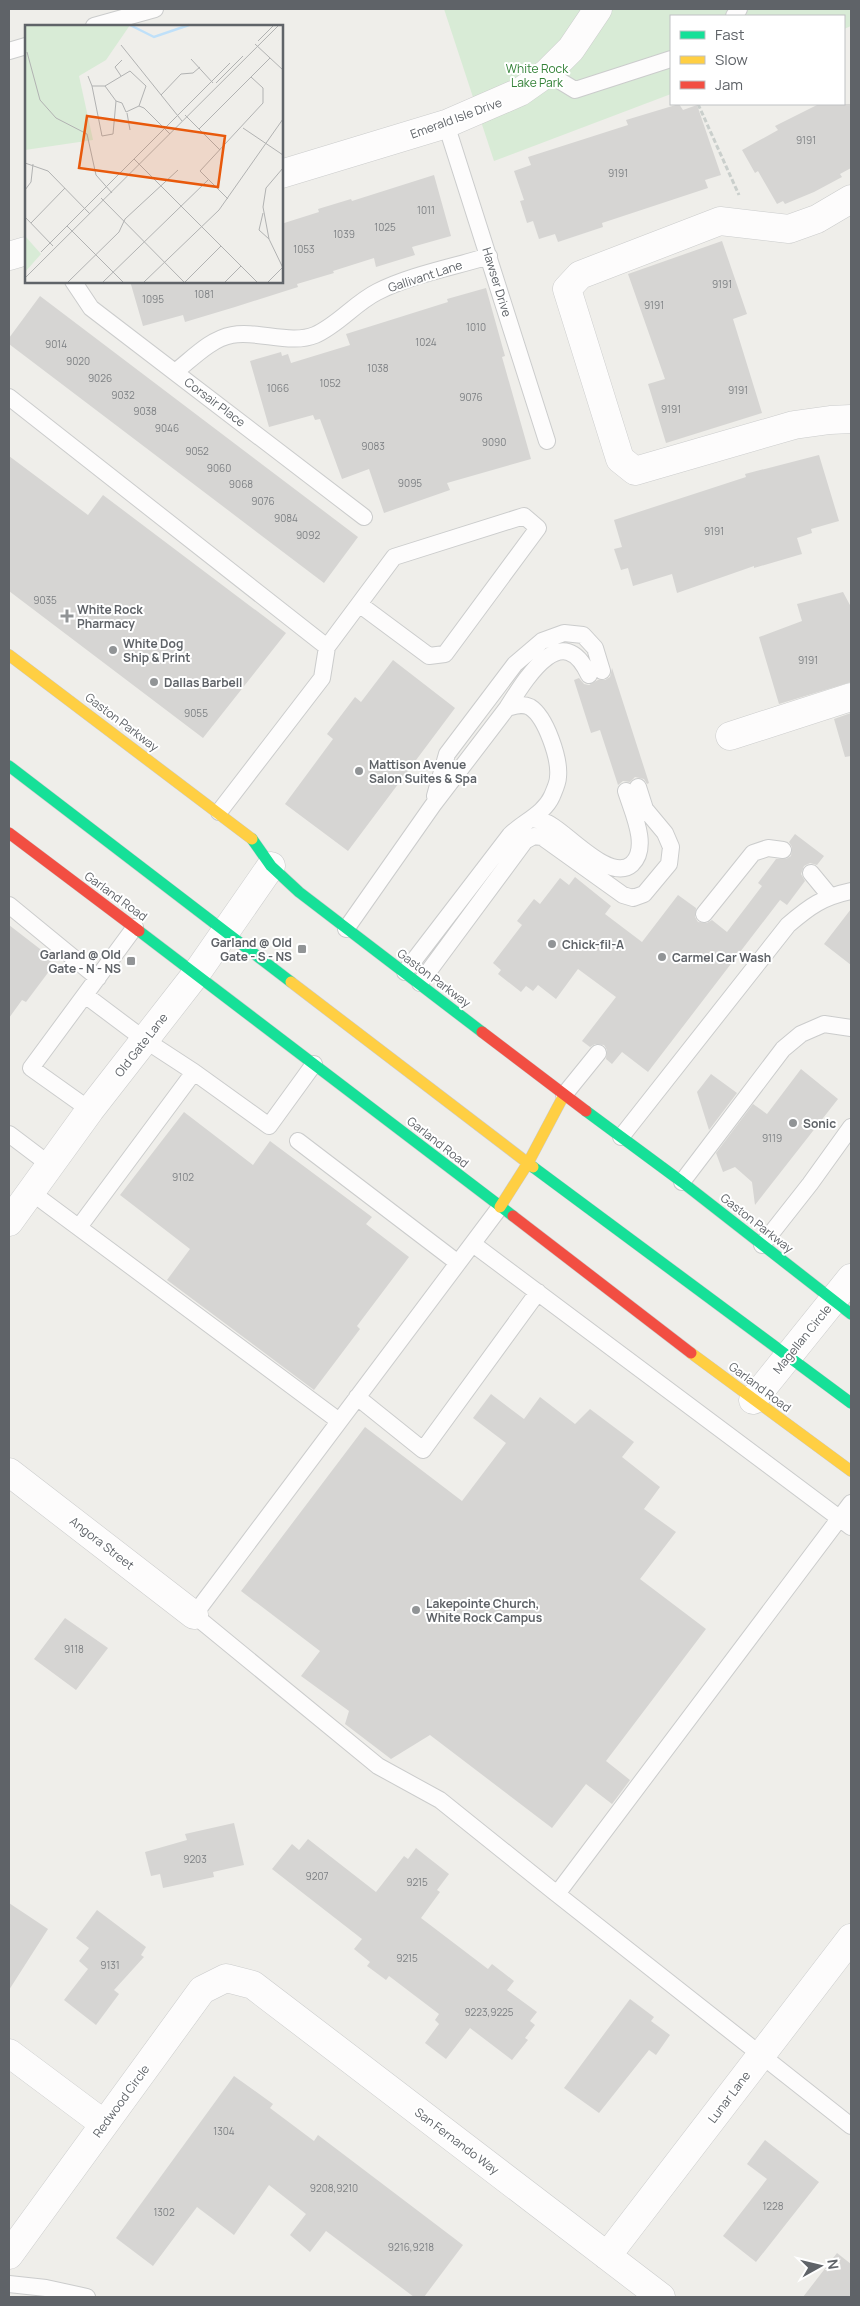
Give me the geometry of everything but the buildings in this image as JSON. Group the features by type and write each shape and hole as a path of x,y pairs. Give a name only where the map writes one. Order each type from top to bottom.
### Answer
{"main road":[{"name":"Gaston Parkway","path":"9,655 250,835 271,866 299,892 346,929 682,1182 842,1307"},
{"path":"9,766 528,1163 851,1402"},
{"name":"Garland Road","path":"9,833 135,927 753,1400 851,1471"},
{"path":"500,1207 528,1163 564,1095"}],"street":[{"name":"Emerald Isle Drive","path":"282,174 446,124 520,92 547,74 571,49 598,9"},
{"path":"851,199 817,219 790,229 720,221 580,274 568,289 620,459 635,471 794,425 851,419"},
{"path":"9,256 25,251"},
{"path":"730,736 851,697"},
{"name":"Old Gate Lane","path":"9,1222 90,1110 196,974 271,866"},
{"name":"Magellan Circle","path":"753,1400 789,1355 842,1307 851,1278"},
{"name":"Angora Street","path":"9,1472 194,1615"},
{"name":"Lunar Lane","path":"607,2256 851,1938"},
{"name":"Redwood Circle","path":"9,2255 202,1990 226,1978 252,1985"},
{"name":"San Fernando Way","path":"252,1985 661,2297"},
{"path":"9,2053 104,2124"}],"lane":[{"path":"98,25 155,9"},
{"path":"9,51 25,46"},
{"path":"547,74 575,90 670,59"},
{"name":"Hawser Drive","path":"446,124 547,441"},
{"name":"Gallivant Lane","path":"175,372 208,346 230,335 250,333 276,336 313,336 326,329 376,292 392,285 489,256"},
{"name":"Corsair Place","path":"74,282 91,308 364,517"},
{"path":"9,397 327,647"},
{"path":"219,812 322,678 327,647 359,604 394,557 524,516 538,528 444,654 429,656 359,604"},
{"path":"346,929 432,805 507,708 531,670 549,656 562,651 574,654 595,673 595,648 583,635 564,633 542,641 515,664 447,754 432,805"},
{"path":"405,972 510,835 520,824 532,819 551,798 558,778 555,756 546,727 536,713 528,706 519,705 507,708"},
{"path":"420,983 525,841 534,836 542,837 623,895 633,898 644,894 669,864 671,847 665,833 645,809 632,789 640,852 630,866 623,869 612,868 602,863 551,825 532,819"},
{"path":"704,914 753,853 768,848 783,850"},
{"path":"811,873 830,896"},
{"path":"621,1137 788,925 810,906 830,896 851,891"},
{"path":"9,905 98,978"},
{"path":"90,1110 31,1068 135,927"},
{"path":"85,995 145,1040 194,1072 269,1126 314,1064"},
{"path":"682,1182 783,1049 801,1034 824,1024 851,1028"},
{"path":"564,1095 598,1053"},
{"path":"79,1226 194,1072"},
{"path":"762,1245 810,1184 851,1127"},
{"path":"9,1134 50,1165"},
{"path":"298,1141 458,1263"},
{"path":"31,1192 340,1421"},
{"path":"500,1207 194,1615 378,1766 440,1800 851,2126"},
{"path":"473,1244 845,1523"},
{"path":"357,1397 423,1450 538,1292"},
{"path":"557,1894 845,1523 851,1503"},
{"path":"9,2284 46,2288 87,2297"}],"path":[{"path":"698,105 752,225"}],"green space":[{"name":"White Rock Lake Park","path":"444,9 851,9 851,26 845,29 845,15 670,15 670,94 494,161"}],"traffic: fast":[{"path":"9,766 291,982"},
{"path":"252,839 271,866 299,892 482,1032"},
{"path":"139,931 513,1216"},
{"path":"586,1111 682,1182 851,1314"},
{"path":"533,1167 851,1403"}],"traffic: slow":[{"path":"9,655 252,839"},
{"path":"291,982 533,1167"},
{"path":"500,1207 528,1163 564,1095"},
{"path":"691,1353 851,1471"}],"traffic: jam":[{"path":"9,833 139,931"},
{"path":"482,1032 586,1111"},
{"path":"513,1216 691,1353"}],"place":[{"name":"White Rock Pharmacy","path":"67,616"},
{"name":"White Dog Ship & Print","path":"113,650"},
{"name":"Dallas Barbell","path":"154,682"},
{"name":"Mattison Avenue Salon Suites & Spa","path":"359,771"},
{"name":"Chick-fil-A","path":"552,944"},
{"name":"Garland @ Old Gate - S - NS","path":"302,949"},
{"name":"Carmel Car Wash","path":"662,957"},
{"name":"Garland @ Old Gate - N - NS","path":"131,961"},
{"name":"Sonic","path":"793,1123"},
{"name":"Lakepointe Church, White Rock Campus","path":"416,1610"}]}
